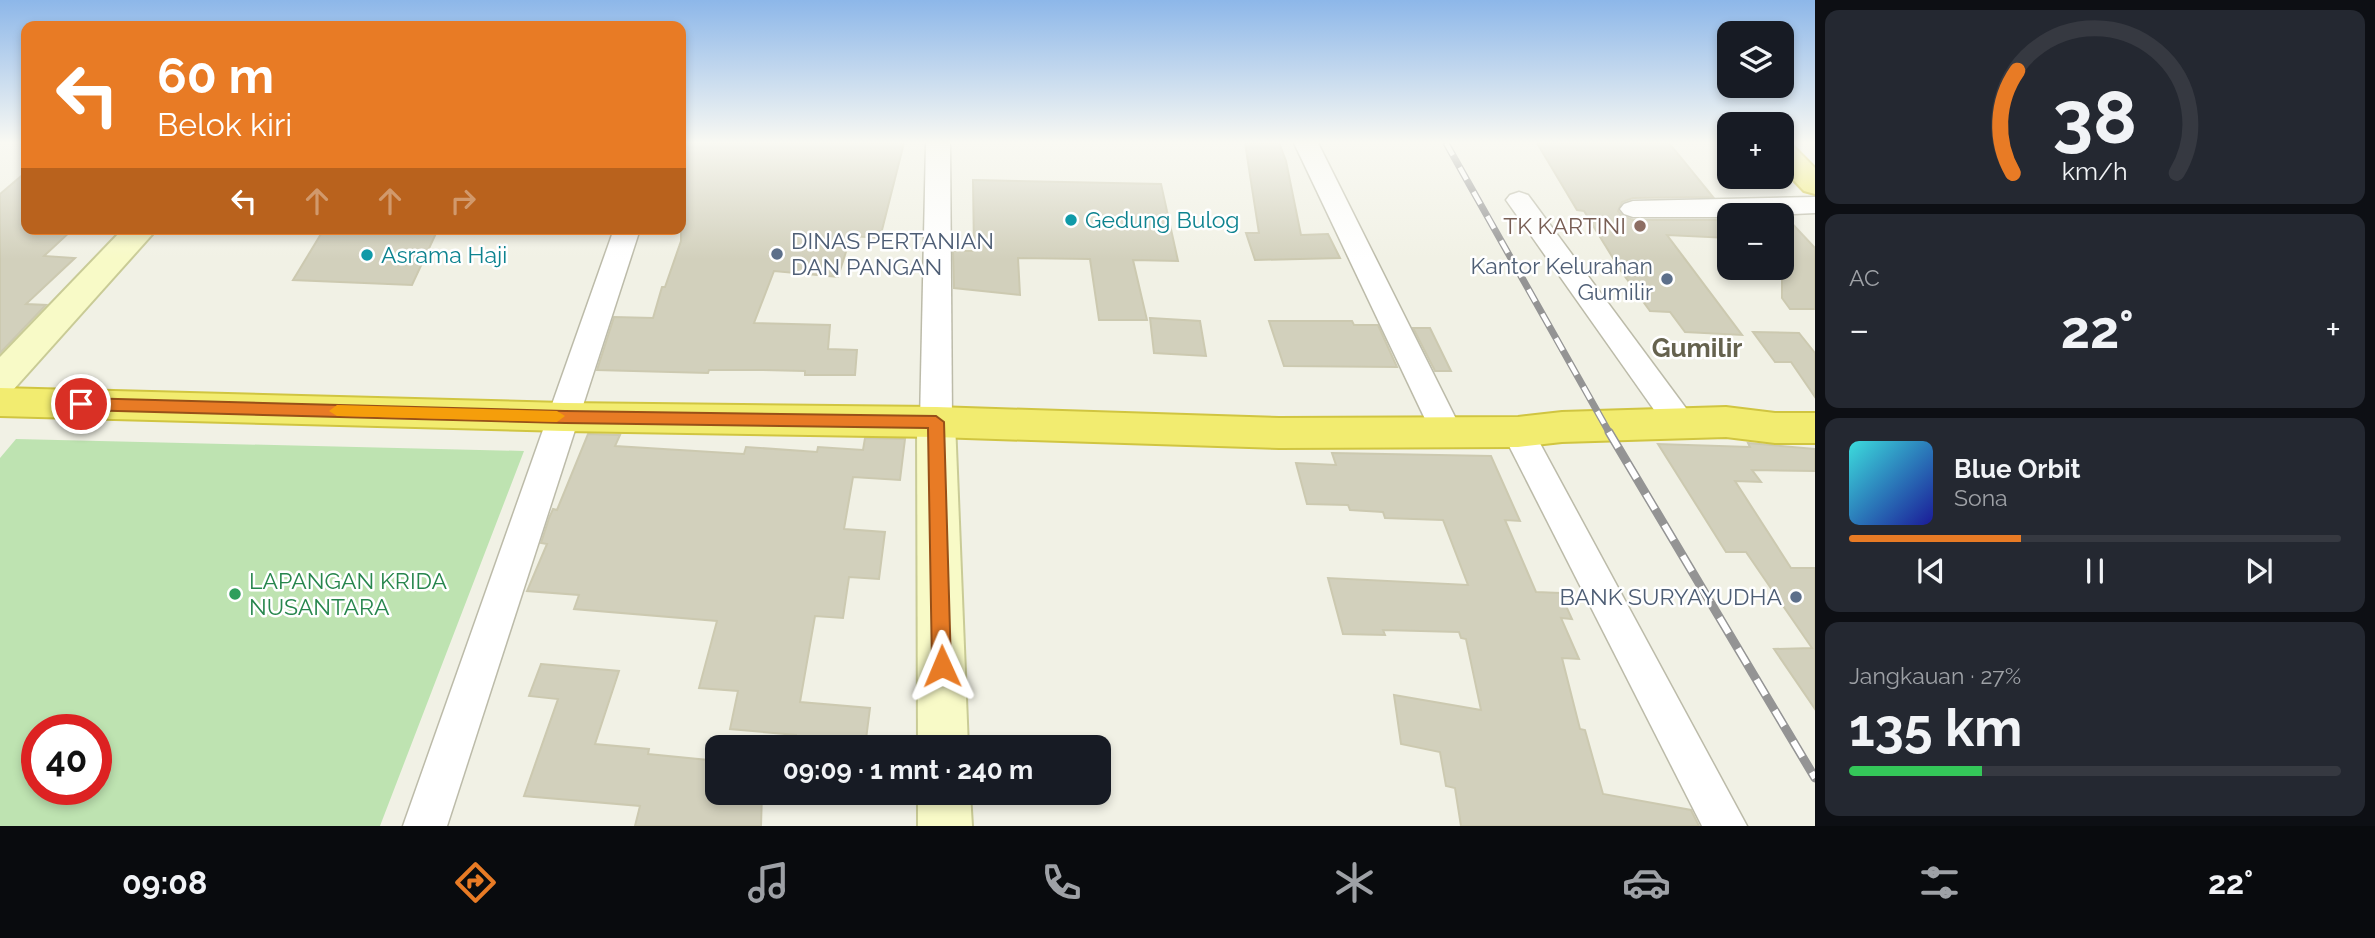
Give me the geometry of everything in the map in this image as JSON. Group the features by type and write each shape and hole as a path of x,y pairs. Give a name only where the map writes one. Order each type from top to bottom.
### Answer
{"highway":[{"path":"0,402 565,417 936,422 1279,433 1518,432 1562,427 1726,422 1774,428 1815,428"},
{"path":"1726,422 1759,408 1815,406"}],"street":[{"path":"939,182 936,422 943,735"},
{"path":"1325,182 1446,431"},
{"path":"1519,200 1680,423"},
{"path":"1633,209 1730,209 1815,205"},
{"path":"0,380 135,235"},
{"path":"425,826 625,235"},
{"path":"1518,432 1725,826"},
{"path":"944,805 945,826"}],"green space":[{"name":"LAPANGAN KRIDA NUSANTARA","path":"16,439 524,451 380,826 0,826 0,458"}],"building":[{"path":"15,182 21,182 21,235 67,235 44,256 75,258 26,304 46,305 0,353 0,194"},
{"path":"686,182 894,182 880,238 851,236 838,277 774,271 754,323 830,325 828,349 857,350 855,375 805,375 805,371 763,370 709,370 708,373 597,370 614,317 653,318 662,287 665,287 681,235 686,235"},
{"name":"Gedung Bulog","path":"973,182 1161,184 1178,261 1133,260 1147,320 1099,320 1090,259 1018,258 1020,295 954,288 953,251 974,251"},
{"path":"1251,182 1290,182 1301,235 1328,234 1340,258 1255,260 1246,233 1259,233"},
{"path":"1560,182 1700,182 1713,197 1633,198 1622,202 1618,211 1633,220 1717,220 1717,237 1667,235 1742,335 1685,332 1670,312 1650,311 1621,271 1584,211 1577,210"},
{"path":"1794,226 1815,248 1815,309 1790,309 1782,298 1782,280 1794,280"},
{"name":"Asrama Haji","path":"320,235 435,235 412,285 293,280"},
{"path":"1150,318 1200,321 1206,356 1154,353"},
{"path":"1269,321 1352,321 1354,325 1378,325 1397,367 1284,366"},
{"path":"1413,328 1430,328 1451,371 1435,371"},
{"path":"1753,332 1799,333 1815,353 1815,397 1791,362 1775,362"},
{"path":"588,434 620,435 615,446 744,454 746,447 817,452 818,447 863,450 865,438 905,439 900,480 853,477 844,529 885,532 879,579 849,577 843,618 815,616 800,702 870,708 867,735 796,735 730,729 738,691 699,688 717,621 574,609 579,595 527,591 547,544 541,543 549,518 553,509 557,510"},
{"path":"1748,443 1815,449 1815,471 1752,470 1761,482 1735,481 1791,568 1815,568 1815,709 1774,649 1812,648 1746,552 1726,552 1658,444 1750,447"},
{"path":"1332,453 1491,456 1520,521 1505,520 1536,592 1560,593 1572,619 1561,618 1579,659 1562,658 1580,729 1585,730 1603,794 1691,810 1699,826 1461,826 1455,788 1446,786 1440,752 1401,744 1394,695 1481,710 1466,639 1461,638 1459,632 1383,630 1385,635 1343,634 1328,578 1468,585 1443,520 1385,518 1383,512 1350,510 1348,505 1307,504 1296,463 1336,465"},
{"path":"541,664 619,671 595,744 649,749 648,754 705,760 705,805 762,805 761,826 635,826 640,806 524,796 558,699 529,696"}],"railway":[{"path":"1468,182 1610,434"},
{"path":"1609,432 1815,778"}],"slow traffic":[{"path":"337,411 557,416"}],"place":[{"name":"Gedung Bulog","path":"1071,220"},
{"name":"TK KARTINI","path":"1640,226"},
{"name":"DINAS PERTANIAN DAN PANGAN","path":"777,254"},
{"name":"Asrama Haji","path":"367,255"},
{"name":"Kantor Kelurahan Gumilir","path":"1667,279"},
{"name":"LAPANGAN KRIDA NUSANTARA","path":"235,594"},
{"name":"BANK SURYAYUDHA","path":"1796,597"}],"district":[{"name":"Gumilir","path":"1697,348"}],"route":[{"path":"81,404 565,417 936,422 942,666"}]}
